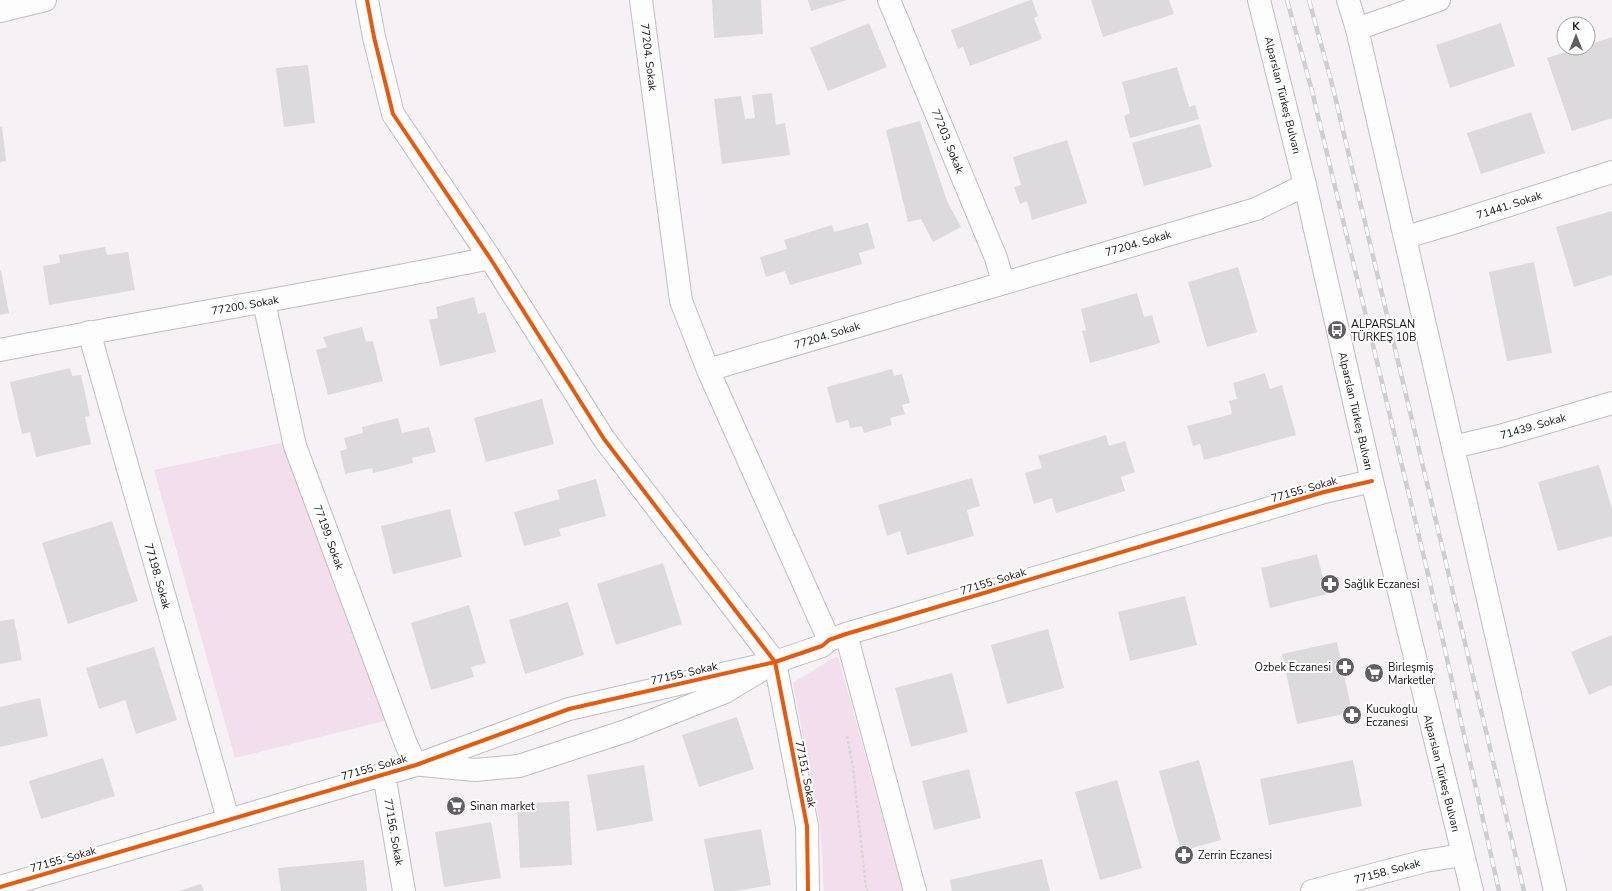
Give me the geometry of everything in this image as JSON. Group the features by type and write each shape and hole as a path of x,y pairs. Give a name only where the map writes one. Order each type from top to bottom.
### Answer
{"street":[{"path":"0,11 45,0"},
{"path":"367,0 374,37 393,114 490,258 604,439 775,662"},
{"name":"77204. Sokak","path":"641,0 681,301 708,370 1003,282 1256,209 1305,185"},
{"name":"77203. Sokak","path":"889,0 996,258 1003,282"},
{"name":"Alparslan Türkeş Bulvarı","path":"1260,0 1305,185 1372,481 1472,891"},
{"path":"1348,0 1357,29 1406,236 1502,666 1555,891"},
{"path":"1357,29 1439,0"},
{"name":"71441. Sokak","path":"1406,236 1450,224 1612,172"},
{"name":"77200. Sokak","path":"0,350 89,332 264,302 490,258"},
{"name":"77199. Sokak","path":"264,302 295,446 406,744 416,765"},
{"name":"77198. Sokak","path":"89,332 124,461 228,819"},
{"path":"708,370 837,637 915,891"},
{"name":"71439. Sokak","path":"1453,447 1500,436 1612,403"},
{"name":"77155. Sokak","path":"0,887 416,765 569,709 775,662 822,646 837,637 1324,492 1372,481"},
{"name":"77155. Sokak","path":"416,765 475,770 520,766 626,731 725,692 775,662"},
{"name":"77151. Sokak","path":"775,662 807,826 808,891"},
{"name":"77156. Sokak","path":"384,774 404,891"},
{"name":"77158. Sokak","path":"1312,891 1425,861 1462,855"}],"path":[{"path":"845,730 853,768 866,888 868,891"}],"shaded area":[{"path":"285,442 388,720 235,758 154,470"},
{"path":"838,657 903,891 824,891 820,825 793,683 830,660"}],"building":[{"path":"712,0 761,0 763,34 714,38"},
{"path":"808,0 847,0 811,11"},
{"path":"1032,0 1038,16 1034,18 1042,39 970,66 963,47 958,49 951,30"},
{"path":"1091,0 1169,0 1174,14 1103,37"},
{"path":"869,23 887,67 828,91 810,48"},
{"path":"1501,23 1515,66 1450,88 1436,45"},
{"path":"1612,37 1612,118 1572,131 1547,58 1556,55 1596,56 1596,42"},
{"path":"308,65 315,123 284,127 276,68"},
{"path":"1177,67 1189,107 1195,105 1199,119 1130,138 1124,116 1130,113 1122,82"},
{"path":"772,93 776,125 785,123 790,155 722,164 714,99 741,96 745,119 755,118 752,95"},
{"path":"1531,112 1545,153 1481,174 1467,133"},
{"path":"920,121 947,201 961,227 933,242 921,219 908,222 886,130"},
{"path":"1200,124 1212,167 1144,186 1132,143"},
{"path":"2,126 6,161 0,162 0,127"},
{"path":"1067,140 1087,203 1032,220 1027,201 1020,204 1014,187 1021,185 1013,157"},
{"path":"1612,211 1612,275 1574,287 1556,227"},
{"path":"868,223 875,248 859,253 862,264 790,285 785,271 766,277 760,257 787,249 784,240 832,225 834,232"},
{"path":"105,247 107,255 128,252 135,290 49,305 43,266 60,263 59,255"},
{"path":"1534,262 1552,353 1507,361 1489,272"},
{"path":"1238,267 1257,332 1207,347 1188,282"},
{"path":"1,270 9,313 0,315 0,271"},
{"path":"1137,293 1144,317 1152,315 1160,343 1090,363 1082,331 1086,330 1081,309"},
{"path":"474,297 478,314 485,312 496,352 440,366 429,320 438,318 436,307"},
{"path":"362,327 366,342 373,341 383,381 328,395 316,350 327,347 323,337"},
{"path":"70,368 72,376 81,375 90,416 85,417 91,444 36,457 30,432 22,434 10,382"},
{"path":"892,369 894,376 902,374 910,403 902,405 905,414 890,418 892,425 864,433 862,426 850,428 848,420 836,423 827,387"},
{"path":"1265,373 1270,389 1282,385 1296,435 1204,460 1200,444 1193,446 1187,426 1232,414 1229,401 1237,399 1233,383"},
{"path":"542,399 554,444 486,462 474,418"},
{"path":"398,418 402,433 429,427 436,452 412,458 413,463 373,473 372,468 345,474 340,451 347,449 344,438 363,433 362,427"},
{"path":"1106,435 1109,446 1125,441 1135,472 1121,477 1125,491 1056,513 1052,498 1034,504 1025,473 1042,468 1038,456"},
{"path":"1599,465 1612,509 1612,536 1558,551 1538,482"},
{"path":"972,478 980,506 967,510 974,536 907,555 900,531 887,536 878,505"},
{"path":"596,479 606,516 559,529 561,536 524,546 514,512 560,499 557,490"},
{"path":"450,509 462,557 393,574 381,526"},
{"path":"112,521 138,601 68,624 42,543"},
{"path":"1317,554 1327,594 1270,608 1261,568"},
{"path":"663,563 682,624 616,645 597,584"},
{"path":"1185,596 1197,645 1130,661 1118,612"},
{"path":"568,602 584,655 525,674 509,620"},
{"path":"469,605 486,663 471,667 474,677 431,690 411,623"},
{"path":"14,619 22,660 0,664 0,621"},
{"path":"1048,629 1064,688 1007,704 991,645"},
{"path":"1612,635 1612,685 1589,695 1571,652"},
{"path":"1337,642 1352,712 1297,724 1282,654"},
{"path":"154,647 177,720 136,734 125,700 99,709 86,668"},
{"path":"952,673 968,732 911,747 895,688"},
{"path":"40,698 48,736 0,747 0,707"},
{"path":"737,717 754,769 699,787 682,735"},
{"path":"103,758 115,796 41,819 29,781"},
{"path":"1199,760 1221,840 1181,851 1159,771"},
{"path":"1353,760 1362,806 1269,825 1260,779"},
{"path":"644,765 653,821 597,831 587,775"},
{"path":"969,769 981,818 934,830 922,781"},
{"path":"1117,780 1142,868 1100,880 1075,792"},
{"path":"569,801 572,865 520,868 517,804"},
{"path":"491,822 501,878 444,887 435,832"},
{"path":"761,829 771,885 734,891 714,891 704,839"},
{"path":"1042,859 1050,891 952,891 950,880"},
{"path":"364,860 367,891 281,891 278,868"},
{"path":"201,884 204,891 179,891"}],"railway":[{"path":"1287,0 1312,91 1428,574 1499,891"},
{"path":"1309,0 1333,88 1524,891"}],"cycle path":[{"path":"367,0 374,37 393,114 490,258 604,439 775,662 807,826 808,891"},
{"path":"0,887 416,765 569,709 775,662 822,646 829,640 846,634 1324,492 1372,481"}],"place":[{"name":"ALPARSLAN TÜRKEŞ 10B","path":"1337,330"},
{"name":"Sağlık Eczanesi","path":"1330,584"},
{"name":"Ozbek Eczanesi","path":"1345,667"},
{"name":"Birleşmiş Marketler","path":"1374,673"},
{"name":"Kucukoglu Eczanesi","path":"1352,715"},
{"name":"Sinan market","path":"456,806"},
{"name":"Zerrin Eczanesi","path":"1184,855"}]}
